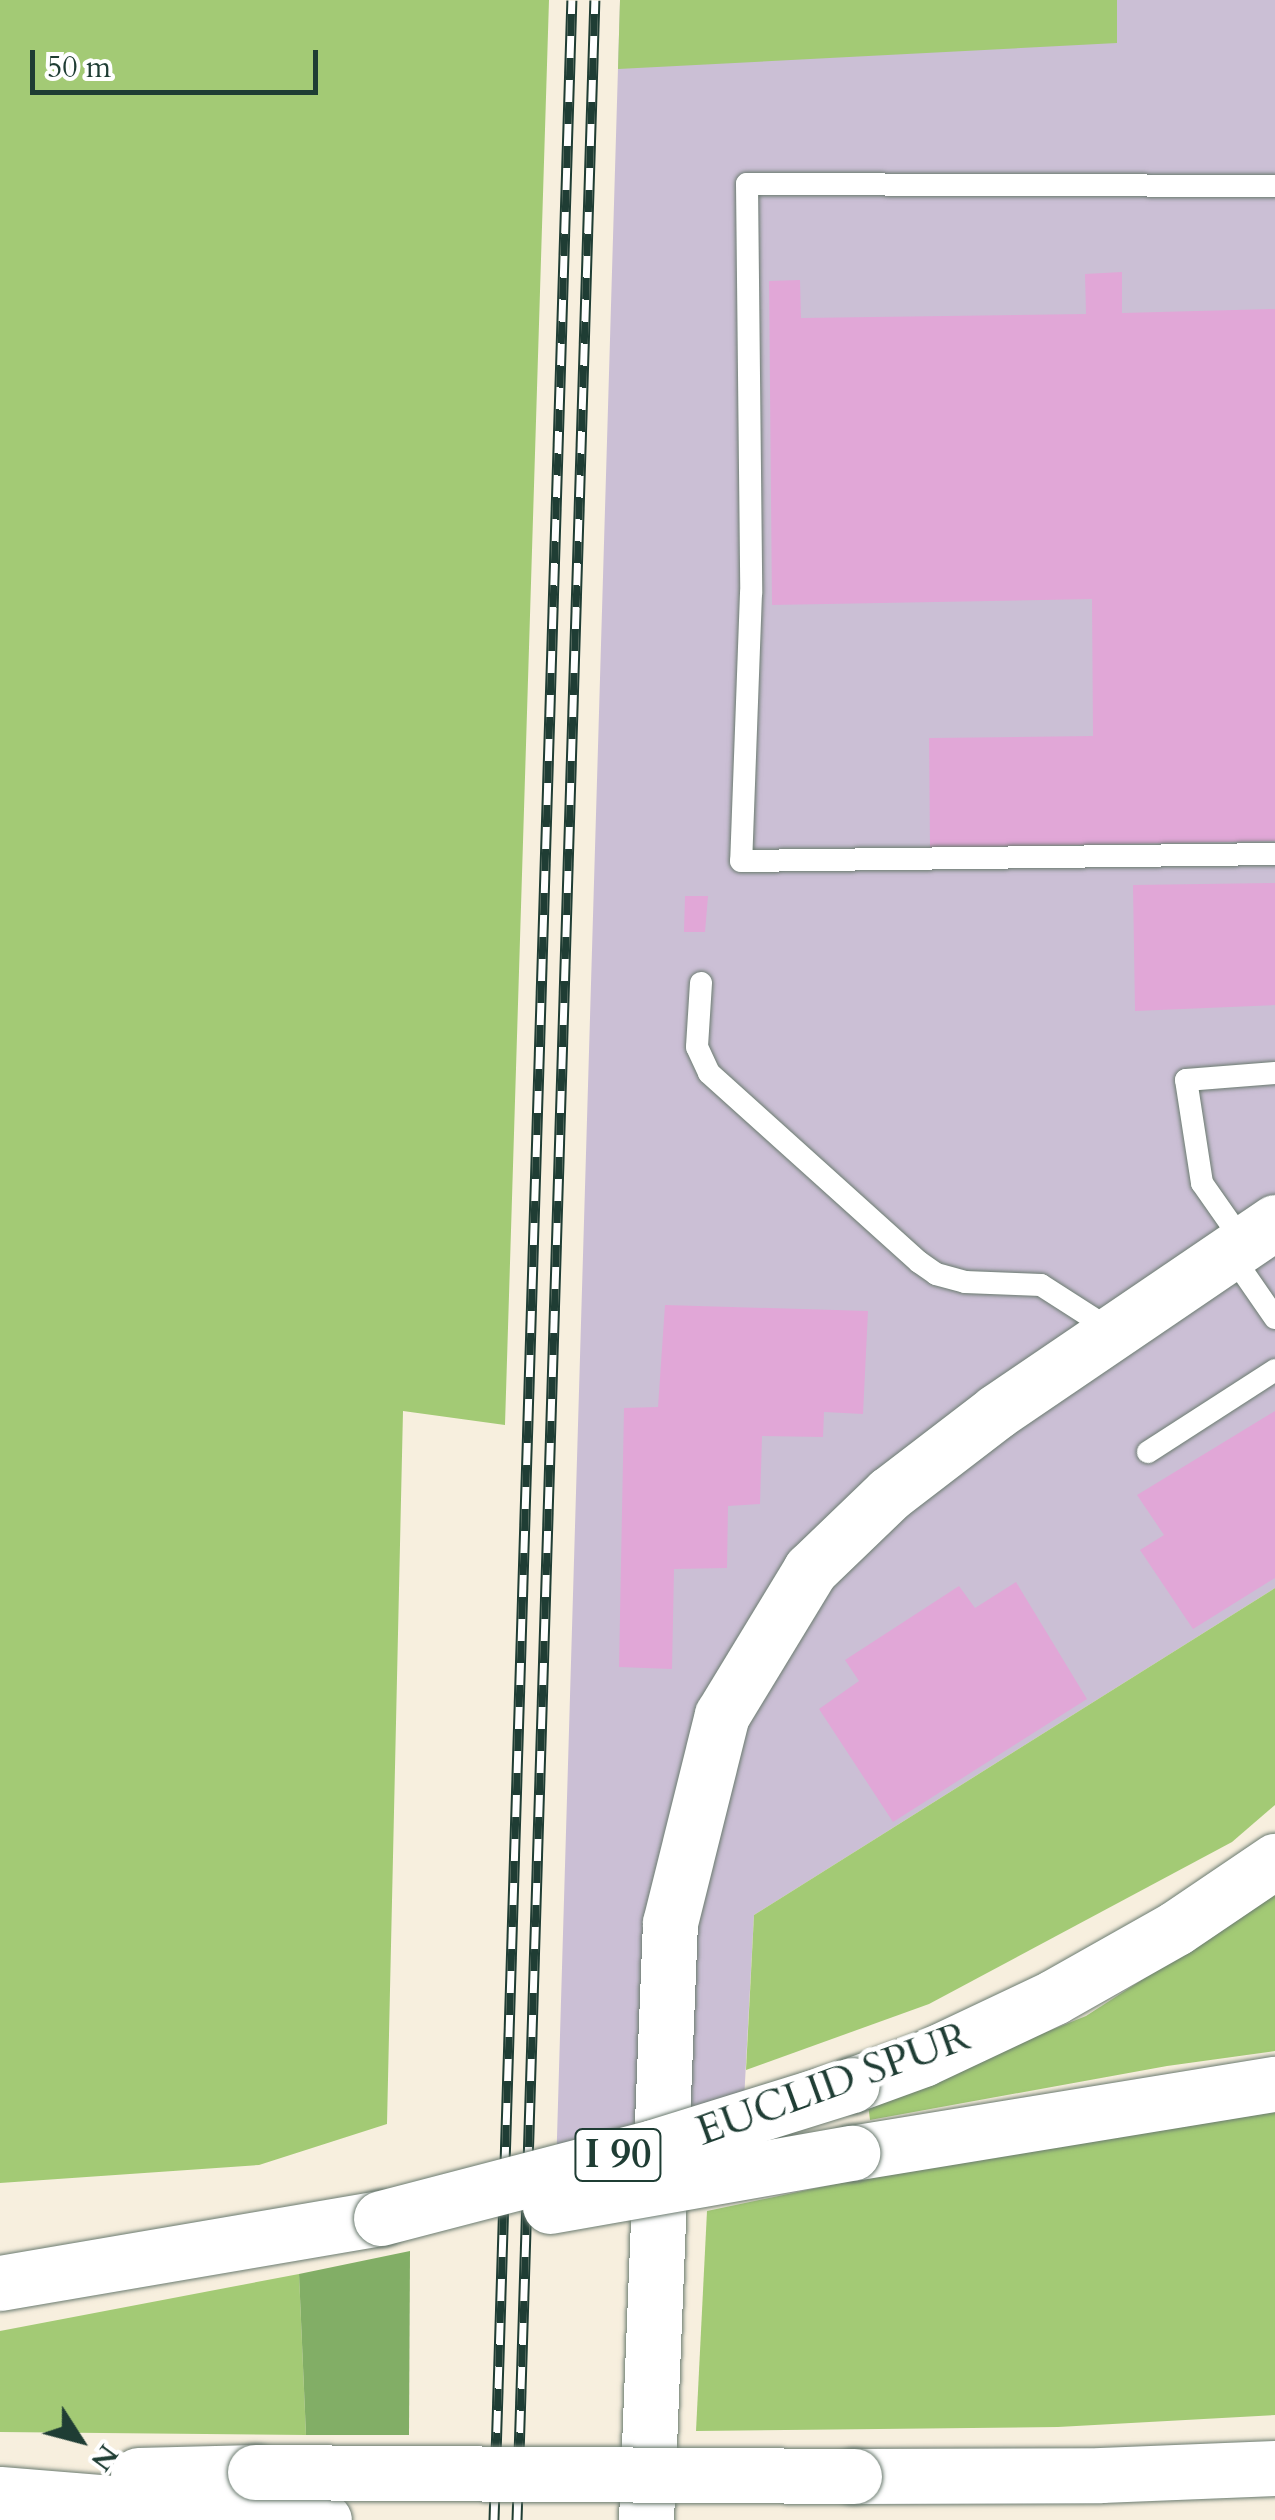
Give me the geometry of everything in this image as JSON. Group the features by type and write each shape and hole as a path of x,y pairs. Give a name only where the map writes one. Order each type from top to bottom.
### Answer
{"main road":[{"path":"646,2520 670,1924 722,1715 810,1570 889,1494 997,1412 1250,1239"},
{"name":"EUCLID SPUR","path":"0,2284 381,2218 653,2146 852,2085 923,2059 1054,1997 1176,1928 1275,1860"},
{"path":"381,2218 559,2205 1275,2084"},
{"path":"0,2494 257,2494 1275,2468"},
{"path":"0,2480 257,2494 324,2520"}],"lane":[{"path":"1275,186 747,184 751,593 740,861 1275,854"},
{"path":"701,982 697,1047 709,1073 919,1262 936,1274 965,1282 1041,1286 1114,1332"},
{"path":"1275,1073 1186,1080 1202,1184 1250,1239 1275,1318"},
{"path":"1148,1452 1275,1370"}],"shaded area":[{"path":"620,0 1275,0 1275,1588 754,1915 743,2119 556,2171"}],"green space":[{"path":"0,0 549,0 505,1425 403,1411 387,2124 259,2165 0,2183"},
{"path":"620,0 1117,0 1117,43 618,69"},
{"path":"1275,1588 1275,1805 1232,1842 929,2004 746,2070 754,1915"},
{"path":"1275,1894 1275,2051 1167,2066 870,2120 868,2104 1086,2016"},
{"path":"1275,2112 1275,2415 1058,2427 696,2431 707,2211 869,2177"},
{"path":"410,2251 409,2435 306,2435 299,2274"},
{"path":"299,2274 306,2435 0,2432 0,2331"}],"building":[{"path":"1122,272 1122,313 1275,309 1275,841 930,848 929,738 1093,736 1092,599 772,605 769,281 800,280 801,318 1086,314 1085,274"},
{"path":"1275,883 1275,1005 1135,1011 1133,885"},
{"path":"685,896 708,896 705,932 684,932"},
{"path":"665,1305 868,1311 863,1414 824,1412 823,1437 762,1436 760,1504 728,1506 727,1568 674,1569 672,1669 619,1667 624,1408 658,1407"},
{"path":"1275,1411 1275,1578 1193,1629 1140,1550 1164,1535 1137,1495"},
{"path":"1016,1582 1087,1699 893,1822 819,1709 859,1681 845,1660 959,1586 975,1608"}],"railway":[{"path":"494,2520 572,0"},
{"path":"517,2520 595,0"}]}
